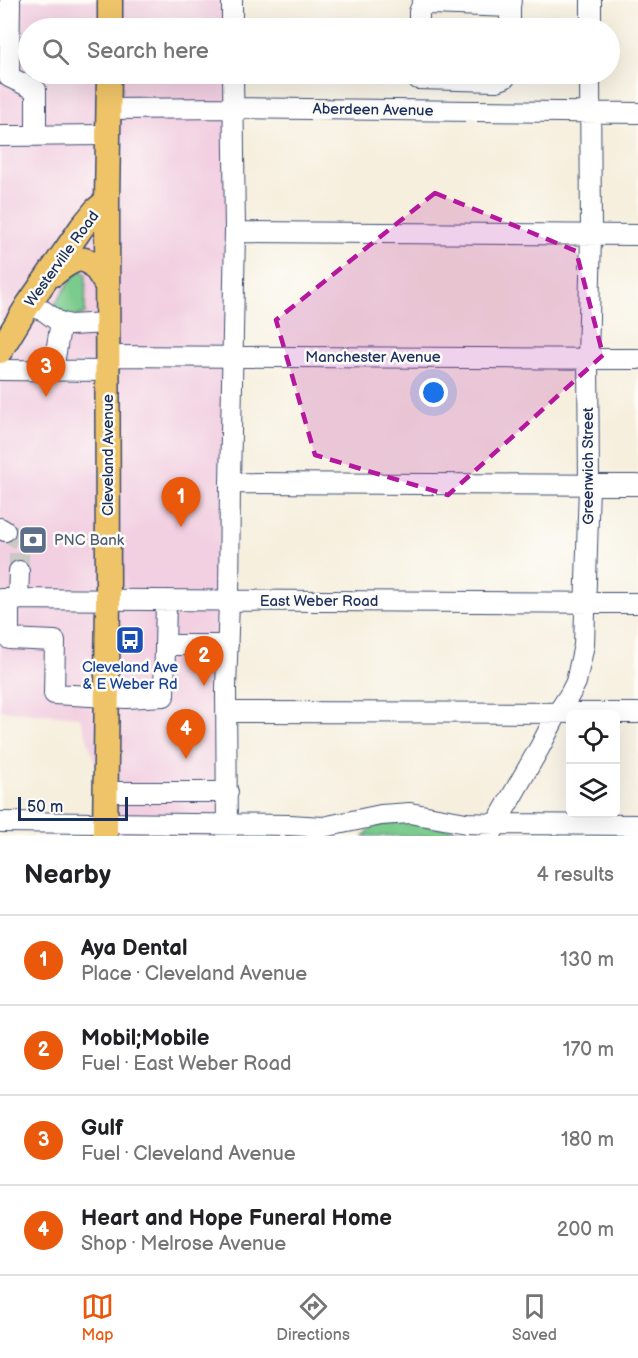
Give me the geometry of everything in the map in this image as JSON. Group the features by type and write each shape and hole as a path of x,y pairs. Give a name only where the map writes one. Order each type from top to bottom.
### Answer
{"main road":[{"path":"110,0 110,18"},
{"name":"Cleveland Avenue","path":"105,829 109,84"},
{"name":"Westerville Road","path":"0,351 28,305 82,227 107,201"},
{"path":"47,279 70,262 81,259 90,262 108,286"}],"street":[{"path":"10,0 9,76 18,81"},
{"path":"232,0 232,18"},
{"path":"591,0 591,18"},
{"path":"419,18 422,5 510,3"},
{"path":"24,84 36,90 36,136"},
{"path":"227,830 226,688 235,232 232,84"},
{"path":"417,111 418,84"},
{"name":"Greenwich Street","path":"494,830 576,682 584,645 589,485 590,84"},
{"name":"Aberdeen Avenue","path":"109,109 233,108 638,113"},
{"path":"0,136 108,135"},
{"path":"235,232 638,235"},
{"path":"28,305 70,325 108,323"},
{"path":"53,370 61,322"},
{"name":"Manchester Avenue","path":"0,370 53,370 107,363 232,357 638,359"},
{"path":"230,483 638,485"},
{"path":"19,571 9,600 9,639 55,641 54,694 126,698 164,696 166,600"},
{"name":"East Weber Road","path":"9,600 638,603"},
{"path":"165,645 228,645"},
{"path":"227,711 638,713"},
{"path":"106,792 228,792"},
{"path":"0,822 105,829 227,830 290,825 328,832 381,815 410,813 494,830 638,825"}],"highlighted area":[{"path":"435,193 576,251 603,355 448,495 315,455 276,320"}],"shaded area":[{"path":"0,0 235,0 235,18 18,18 18,84 235,84 229,836 104,836 105,792 80,717 0,710"}],"green space":[{"path":"78,269 86,273 85,313 79,316 64,316 54,306"},
{"path":"402,821 457,830 467,836 364,836 373,826"}],"tunnel":[{"path":"5,531 19,539 19,571"}],"place":[{"name":"Gulf","path":"46,397"},
{"name":"Aya Dental","path":"181,527"},
{"name":"PNC Bank","path":"33,540"},
{"name":"Cleveland Ave & E Weber Rd","path":"130,640"},
{"name":"Mobil;Mobile","path":"204,686"},
{"name":"Heart and Hope Funeral Home","path":"186,759"}]}
